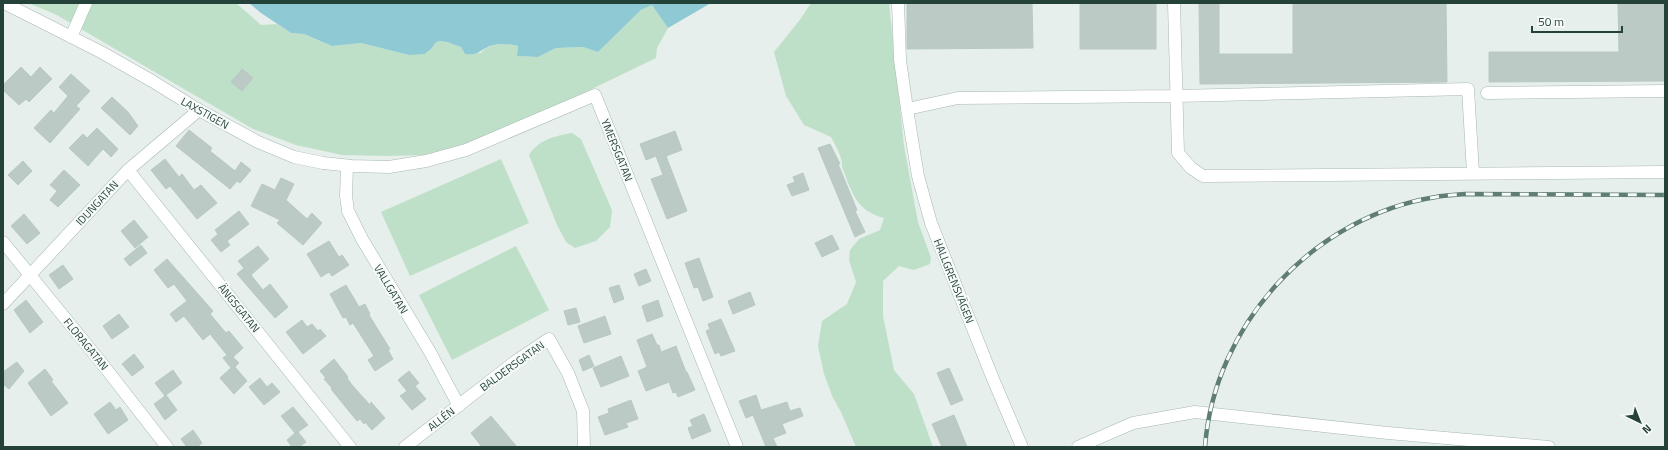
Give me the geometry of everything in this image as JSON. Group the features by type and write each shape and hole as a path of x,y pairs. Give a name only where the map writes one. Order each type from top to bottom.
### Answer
{"street":[{"name":"LAXSTIGEN","path":"4,3 152,81 199,110 258,142 294,157 347,166"},
{"path":"71,37 86,3"},
{"name":"HALLGRENSVÄGEN","path":"898,3 900,60 907,109 918,176 931,223 993,379 1022,447"},
{"path":"1174,3 1178,153 1191,168 1203,176 1665,172"},
{"path":"907,109 958,98 1177,96 1468,89 1473,173"},
{"path":"1488,93 1665,91"},
{"name":"YMERSGATAN","path":"347,166 388,167 426,161 466,150 595,95 737,447"},
{"name":"IDUNGATAN","path":"3,304 128,170 199,110"},
{"name":"VALLGATAN","path":"347,166 346,196 348,211 362,239 430,352 459,406"},
{"name":"ÄNGSGATAN","path":"128,170 350,447"},
{"name":"FLORAGATAN","path":"3,242 100,361 167,447"},
{"name":"BALDERSGATAN","path":"459,406 516,361 549,339 568,373 583,412 584,447"},
{"name":"ALLÉN","path":"405,447 459,406"},
{"path":"1078,447 1133,424 1195,412 1388,433 1549,447"}],"green space":[{"path":"28,3 236,3 261,25 277,24 291,33 304,34 332,46 361,43 409,55 431,49 434,43 439,41 461,47 465,54 481,53 485,49 498,44 518,46 517,56 538,57 556,48 583,47 598,52 641,10 652,5 668,28 657,48 656,58 536,116 475,141 424,155 342,155 296,145 253,129 55,14"},
{"path":"811,3 889,3 904,146 918,222 931,258 930,264 914,270 899,266 883,281 883,316 894,370 914,394 933,447 856,447 841,412 833,398 824,374 818,346 822,321 847,304 856,282 849,260 850,250 859,239 880,230 884,218 874,215 856,199 842,167 837,147 831,137 804,125 786,96 774,52 799,21"},
{"path":"572,133 581,139 612,210 610,227 596,241 575,248 566,242 557,225 529,155 542,142 553,137"},
{"path":"501,159 529,223 410,276 381,212"},
{"path":"516,246 549,310 452,360 419,295"}],"water":[{"path":"249,3 711,3 668,28 652,5 641,10 598,52 583,47 556,48 538,57 517,56 518,46 506,44 498,44 490,46 477,53 465,54 461,47 439,41 424,54 409,55 361,43 332,46 304,34 291,33"}],"building":[{"path":"907,3 1032,3 1033,48 907,49"},
{"path":"1080,3 1156,3 1156,49 1080,49"},
{"path":"1199,3 1219,3 1219,54 1293,54 1293,3 1446,3 1447,82 1200,84"},
{"path":"1618,3 1665,3 1665,81 1489,82 1489,52 1619,52"},
{"path":"21,67 31,77 40,67 52,79 29,102 26,99 19,105 3,90 3,85"},
{"path":"242,69 253,78 242,91 231,82"},
{"path":"71,74 90,91 76,106 80,109 50,143 34,128 51,110 54,113 68,96 59,87"},
{"path":"112,97 128,112 138,126 130,135 101,108"},
{"path":"97,128 118,149 111,157 103,149 88,166 69,148 83,134 87,138"},
{"path":"189,130 212,148 210,151 235,171 241,162 251,170 240,183 237,181 230,189 176,146"},
{"path":"675,131 682,150 666,156 687,211 667,219 651,179 663,175 656,156 646,160 640,144"},
{"path":"830,144 840,164 838,164 857,210 855,211 865,232 855,237 818,148"},
{"path":"165,159 179,177 182,174 194,190 201,185 217,203 197,219 170,186 166,189 151,170"},
{"path":"23,161 32,171 18,185 8,175"},
{"path":"64,170 80,185 58,207 50,200 57,191 50,185"},
{"path":"803,173 809,190 792,196 787,185 795,182 793,177"},
{"path":"281,178 294,184 286,200 307,219 312,213 322,223 303,245 277,223 280,220 251,206 262,184 275,190"},
{"path":"239,211 249,224 227,241 230,245 221,252 211,240 218,234 215,230"},
{"path":"24,214 40,233 27,244 11,226"},
{"path":"134,220 148,237 135,248 121,231"},
{"path":"832,235 839,249 822,257 815,243"},
{"path":"329,241 339,257 342,255 349,265 332,276 329,272 321,277 307,254"},
{"path":"141,245 147,253 130,266 124,259"},
{"path":"258,246 269,259 251,275 263,290 270,284 288,307 275,318 237,274 244,268 238,261"},
{"path":"699,258 713,297 703,301 698,287 694,288 685,263"},
{"path":"167,259 213,311 210,314 226,333 229,331 243,348 233,357 239,363 235,367 247,381 234,394 220,378 231,368 223,358 227,355 210,334 203,340 184,316 176,322 170,314 187,301 174,284 168,288 154,270"},
{"path":"63,265 73,279 59,289 49,275"},
{"path":"646,269 651,281 639,286 634,274"},
{"path":"346,285 359,307 365,304 370,314 369,315 390,349 388,350 393,359 375,371 368,360 374,356 353,323 350,325 346,317 343,318 330,294"},
{"path":"619,285 624,299 614,303 609,288"},
{"path":"750,292 755,305 733,314 728,301"},
{"path":"26,300 43,322 30,333 14,310"},
{"path":"658,300 663,316 647,322 642,306"},
{"path":"576,308 580,322 568,325 564,311"},
{"path":"119,314 129,327 112,339 103,326"},
{"path":"605,316 611,334 584,343 578,326"},
{"path":"721,319 735,351 721,356 719,352 715,354 706,331 710,329 708,324"},
{"path":"302,320 307,327 312,324 318,331 320,329 326,336 303,354 286,332"},
{"path":"652,334 657,345 659,345 661,352 676,346 695,390 678,397 676,392 673,393 669,382 646,391 638,371 647,367 637,340"},
{"path":"134,354 144,367 132,376 122,364"},
{"path":"589,355 594,366 583,371 579,360"},
{"path":"621,356 629,376 601,387 593,368"},
{"path":"334,359 348,377 347,378 352,385 370,405 371,402 385,418 372,430 360,419 357,421 324,379 326,378 320,371"},
{"path":"17,362 24,371 9,389 3,384 3,372"},
{"path":"949,368 963,400 951,405 937,373"},
{"path":"45,369 53,380 51,381 68,403 51,416 28,383"},
{"path":"173,370 182,383 166,395 177,410 165,420 154,404 165,396 155,383"},
{"path":"409,371 419,383 415,386 426,399 412,410 400,396 407,391 398,380"},
{"path":"260,378 267,387 272,383 280,392 264,405 249,387"},
{"path":"756,395 761,410 787,402 790,411 800,408 803,416 782,424 786,433 773,438 777,447 766,447 753,415 746,418 739,401"},
{"path":"631,400 638,419 626,423 628,427 605,435 598,417 609,413 608,409"},
{"path":"110,402 116,410 120,407 128,420 108,434 94,414"},
{"path":"293,407 308,425 298,432 306,442 299,447 292,447 287,440 295,433 281,416"},
{"path":"704,414 711,431 692,439 688,428 693,426 690,420"},
{"path":"954,415 967,447 942,447 932,424"},
{"path":"491,416 517,447 482,447 471,433"},
{"path":"193,430 202,443 197,447 187,447 181,439"}],"railway":[{"path":"1205,447 1213,402 1228,359 1250,319 1278,283 1312,252 1350,227 1391,208 1447,195 1665,195"}]}
